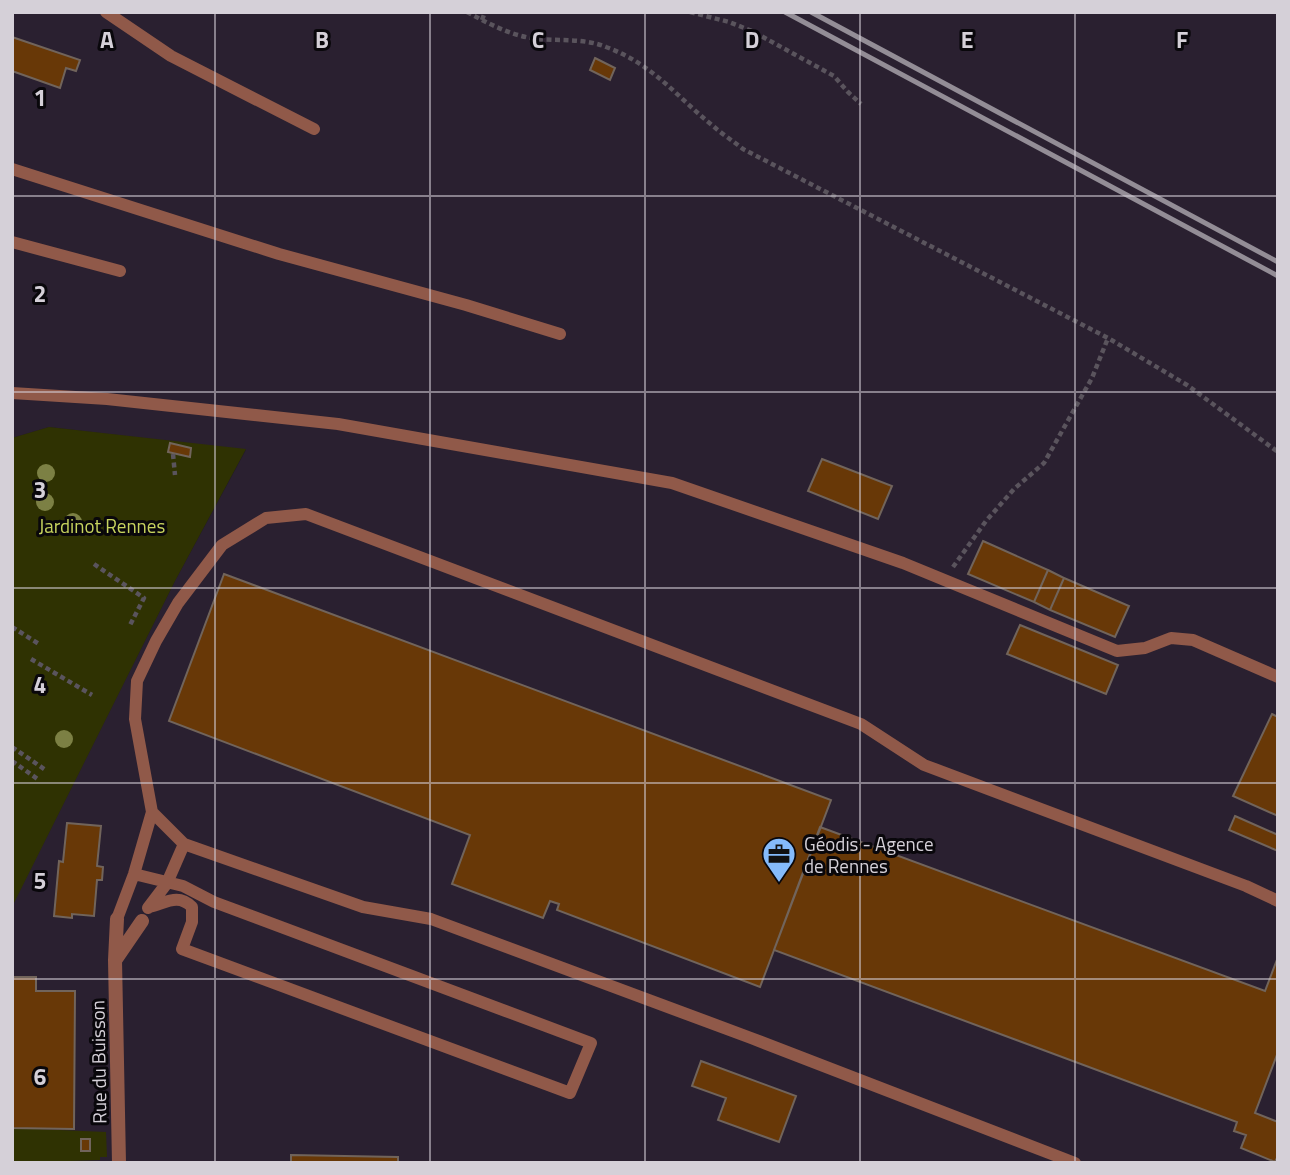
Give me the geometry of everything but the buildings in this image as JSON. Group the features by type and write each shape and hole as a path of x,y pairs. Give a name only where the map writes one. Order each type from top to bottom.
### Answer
{"street":[{"name":"Rue du Buisson","path":"117,919 115,960 119,1163"},
{"path":"115,960 142,921"}],"lane":[{"path":"106,12 171,56 314,130"},
{"path":"12,169 279,254 466,305 560,334"},
{"path":"12,242 120,271"},
{"path":"12,393 107,399 338,424 672,483 902,563 1117,651 1145,648 1171,638 1193,639 1278,677"},
{"path":"117,919 134,874 152,812 135,719 137,681 178,603 222,545 266,517 306,514 861,724 924,765 1246,886 1278,901"},
{"path":"152,812 184,844 363,907 432,919 751,1038 1043,1157 1076,1163"},
{"path":"142,921 167,883 184,844"},
{"path":"134,874 183,886 214,902 591,1042 570,1093 182,949 192,922 192,907 185,900 177,898 149,907"}],"path":[{"path":"467,12 507,32 605,46 636,61 659,75 713,127 743,149 1108,338 1187,385 1278,452"},
{"path":"482,20 485,12"},
{"path":"690,12 752,31 834,76 861,103"},
{"path":"945,580 986,521 1014,489 1044,463 1092,378 1108,338"},
{"path":"173,454 175,475"},
{"path":"94,564 144,598 129,627"},
{"path":"12,627 39,643"},
{"path":"31,659 92,695"},
{"path":"12,747 47,771"},
{"path":"12,761 39,780"}],"shaded area":[{"path":"12,12 1278,12 1278,1163 12,1163 12,906 175,581 246,450 49,427 12,438"}],"green space":[{"name":"Jardinot Rennes","path":"49,427 246,449 175,581 12,907 12,438"},
{"path":"12,1128 106,1132 107,1157 100,1157 100,1160 12,1163"}],"railway":[{"path":"785,12 1278,276"},
{"path":"811,12 1278,262"}],"place":[{"name":"Géodis - Agence de Rennes","path":"779,884"}]}
